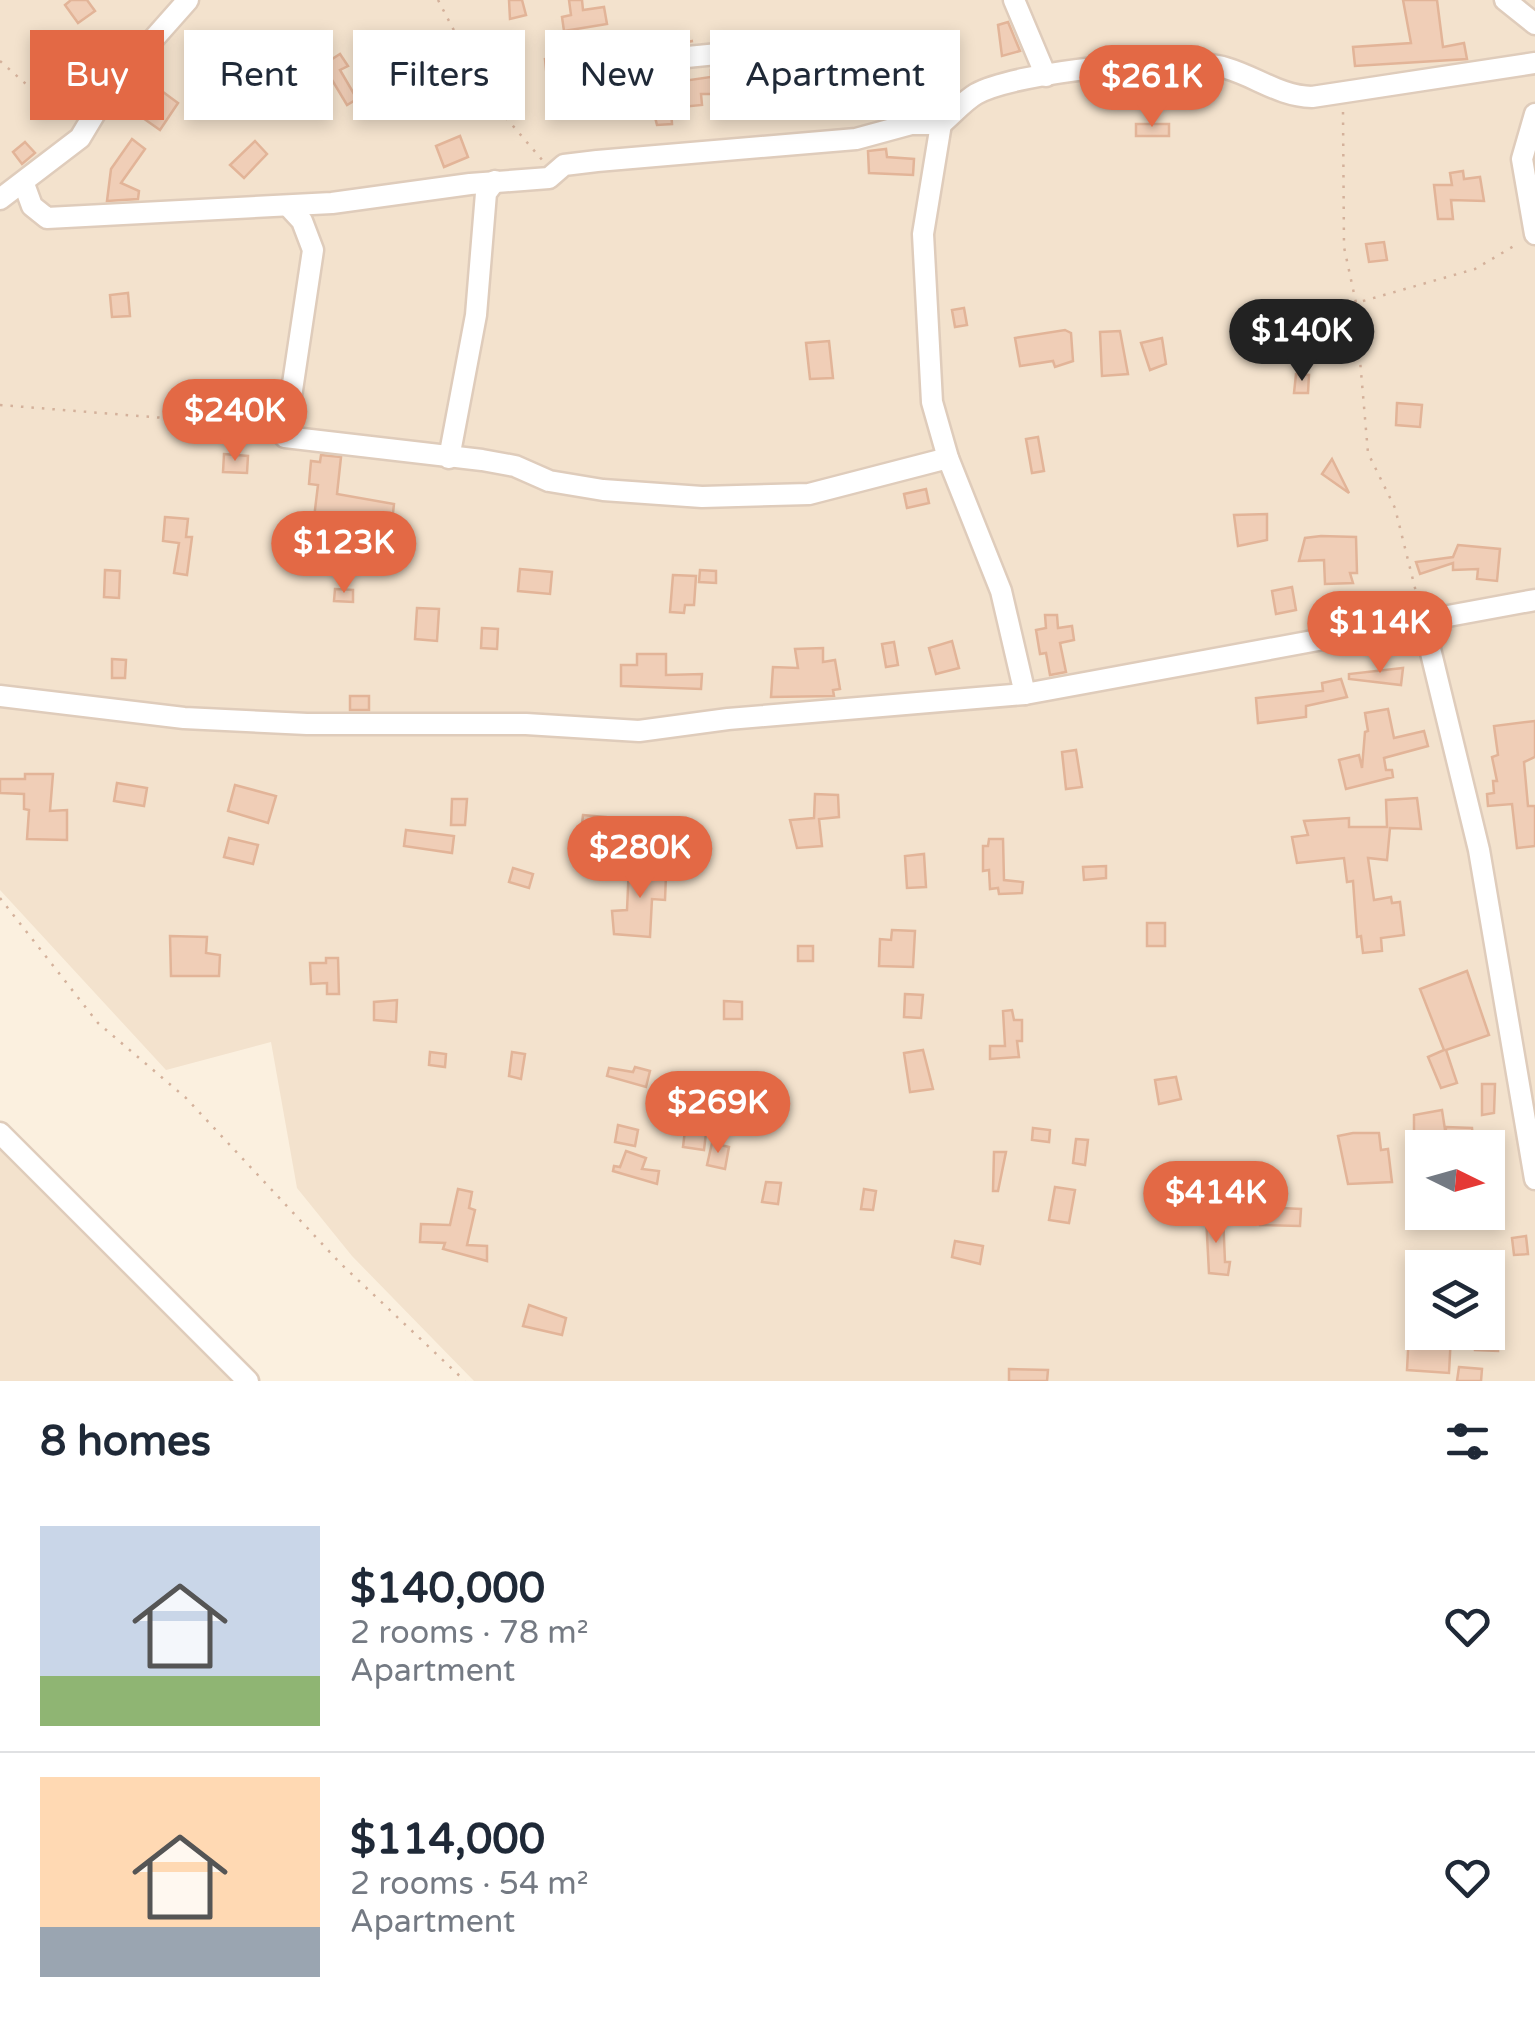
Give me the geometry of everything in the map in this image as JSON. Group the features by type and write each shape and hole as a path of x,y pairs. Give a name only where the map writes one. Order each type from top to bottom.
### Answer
{"street":[{"path":"0,199 80,138 110,88 188,0"},
{"path":"1014,0 1046,76"},
{"path":"1505,0 1535,24"},
{"path":"690,58 869,49 925,58 946,80 923,248 932,402 948,458 1002,591 1026,694"},
{"path":"24,184 32,206 46,218 289,206 549,178 564,165 580,163 754,144 856,139 912,124 942,124 977,93 1046,76 1118,65 1182,63 1226,68 1288,96 1342,95 1535,63"},
{"path":"1535,114 1522,159 1535,234"},
{"path":"450,458 476,315 486,193 495,181"},
{"path":"289,206 302,221 313,250 286,437 515,466 549,481 604,490 702,496 810,494 948,458"},
{"path":"0,696 202,719 307,724 526,724 639,731 728,718 1026,694 1535,600"},
{"path":"1423,620 1480,850 1535,1179"},
{"path":"0,1133 248,1381"}],"path":[{"path":"438,0 490,99 554,174"},
{"path":"0,61 63,112 80,138"},
{"path":"1342,95 1344,247 1356,303 1474,269 1535,234"},
{"path":"1354,295 1368,453 1395,508 1423,620"},
{"path":"0,405 178,419 230,432 286,437"},
{"path":"0,898 98,1023 186,1098 340,1264 465,1381"}],"shaded area":[{"path":"0,0 1535,0 1535,1381 474,1381 352,1256 297,1188 271,1042 166,1070 0,890"},
{"path":"0,1144 179,1319 234,1381 0,1381"}],"building":[{"path":"71,0 87,0 95,11 78,23 65,5"},
{"path":"509,0 522,0 526,15 510,19"},
{"path":"569,0 582,0 583,10 604,7 607,24 564,30 562,17 571,15"},
{"path":"1403,0 1437,0 1443,47 1464,43 1467,59 1355,66 1353,47 1411,43"},
{"path":"1008,22 1020,51 1002,56 998,25"},
{"path":"340,54 348,66 340,70 353,92 353,101 347,105 333,82 333,59"},
{"path":"710,77 710,94 701,94 702,105 690,106 690,80"},
{"path":"164,93 178,103 160,130 146,120 164,120"},
{"path":"656,120 672,120 672,124 657,125"},
{"path":"1136,124 1169,124 1169,136 1136,136"},
{"path":"460,136 468,157 444,167 436,146"},
{"path":"132,139 145,149 121,183 139,191 138,199 107,201 111,169"},
{"path":"255,141 267,154 244,178 230,165"},
{"path":"25,142 35,153 22,164 13,152"},
{"path":"886,149 887,157 914,159 913,175 869,173 868,151"},
{"path":"1463,171 1464,179 1480,177 1484,201 1451,200 1453,219 1438,219 1434,185 1452,185 1450,173"},
{"path":"1384,242 1387,260 1369,262 1366,244"},
{"path":"128,293 130,316 112,317 110,295"},
{"path":"964,308 967,325 955,327 952,310"},
{"path":"1312,324 1336,325 1334,361 1310,360"},
{"path":"1065,330 1071,333 1073,361 1055,367 1053,361 1020,366 1015,338"},
{"path":"1120,331 1128,374 1102,376 1100,332"},
{"path":"1162,338 1166,364 1150,370 1141,343"},
{"path":"829,341 833,378 810,379 806,343"},
{"path":"1296,374 1309,375 1308,393 1294,393"},
{"path":"1397,403 1422,405 1420,427 1396,425"},
{"path":"1038,437 1044,471 1032,473 1026,439"},
{"path":"224,454 248,456 247,473 223,472"},
{"path":"321,455 341,457 337,494 394,504 392,522 314,518 318,485 309,484 311,461 320,462"},
{"path":"1332,459 1349,493 1322,474"},
{"path":"926,489 929,503 907,508 904,494"},
{"path":"1267,514 1267,540 1238,546 1234,515"},
{"path":"165,517 188,519 186,537 192,537 187,575 174,573 179,543 163,541"},
{"path":"1356,537 1357,573 1350,573 1353,583 1325,584 1324,560 1299,561 1305,538"},
{"path":"1458,545 1500,549 1497,581 1477,579 1478,569 1453,570 1453,563 1420,574 1416,562 1453,557"},
{"path":"520,569 552,572 550,594 518,591"},
{"path":"105,570 120,571 119,598 104,597"},
{"path":"700,570 716,571 716,583 699,582"},
{"path":"673,575 696,576 694,605 685,605 684,613 670,612"},
{"path":"1292,587 1296,610 1276,614 1272,591"},
{"path":"335,589 353,590 353,602 334,601"},
{"path":"417,608 439,609 437,641 415,639"},
{"path":"1045,615 1057,615 1058,628 1072,626 1074,640 1060,643 1066,672 1050,675 1046,653 1040,654 1036,630 1046,628"},
{"path":"482,628 498,629 497,649 481,648"},
{"path":"952,641 959,668 936,674 929,648"},
{"path":"894,642 898,665 886,667 882,644"},
{"path":"823,648 823,662 835,660 840,689 833,690 834,696 771,697 773,667 798,668 795,649"},
{"path":"637,654 666,654 666,675 702,674 701,689 621,686 621,665 637,665"},
{"path":"112,659 126,660 125,678 112,678"},
{"path":"1403,668 1401,685 1349,679 1349,674"},
{"path":"1341,679 1347,697 1306,706 1306,717 1258,723 1256,698 1323,691 1322,683"},
{"path":"350,696 369,696 369,710 350,710"},
{"path":"1388,709 1394,738 1424,731 1428,746 1384,758 1386,770 1392,770 1393,777 1346,789 1339,760 1359,755 1362,768 1368,731 1365,713"},
{"path":"1535,721 1535,757 1524,762 1528,806 1535,806 1535,846 1517,848 1512,804 1488,806 1487,794 1494,793 1493,781 1497,781 1492,757 1498,755 1494,726"},
{"path":"1076,750 1082,787 1066,789 1062,752"},
{"path":"25,774 53,774 50,811 67,810 67,840 27,839 29,810 24,809 24,794 0,793 0,779 25,779"},
{"path":"117,783 147,788 144,806 114,801"},
{"path":"235,785 276,796 268,823 228,811"},
{"path":"815,794 838,795 839,817 819,819 822,846 797,848 790,820 814,818"},
{"path":"1417,798 1421,829 1390,828 1387,860 1368,858 1374,900 1391,897 1392,903 1400,902 1404,935 1381,938 1382,951 1363,953 1361,936 1357,937 1353,881 1347,882 1344,858 1297,863 1292,837 1308,835 1304,821 1349,818 1349,827 1387,827 1386,800"},
{"path":"452,799 467,799 465,825 451,825"},
{"path":"583,815 626,819 625,838 581,832"},
{"path":"406,830 454,836 452,853 404,846"},
{"path":"229,838 258,845 253,864 224,857"},
{"path":"989,839 1003,839 1004,880 1023,882 1022,893 999,894 998,888 990,889 989,870 983,871 983,846 988,846"},
{"path":"924,854 926,887 907,888 905,856"},
{"path":"629,866 660,867 660,875 666,875 665,900 652,899 650,937 614,934 612,911 627,910"},
{"path":"1106,866 1106,878 1084,880 1083,867"},
{"path":"513,868 533,874 529,888 509,882"},
{"path":"1147,923 1165,923 1165,946 1147,946"},
{"path":"892,930 915,931 913,967 879,966 880,939 891,940"},
{"path":"170,936 207,937 206,953 220,955 219,976 171,976"},
{"path":"798,946 813,946 813,961 798,961"},
{"path":"326,958 338,958 339,994 327,994 327,983 311,984 310,963 326,963"},
{"path":"1467,971 1489,1035 1446,1050 1457,1083 1441,1088 1428,1057 1444,1050 1420,989"},
{"path":"905,994 923,995 921,1018 904,1017"},
{"path":"397,1000 396,1022 374,1020 374,1002"},
{"path":"724,1001 742,1002 742,1019 724,1019"},
{"path":"1012,1010 1014,1020 1022,1020 1022,1041 1017,1041 1019,1057 990,1059 990,1046 1005,1046 1003,1011"},
{"path":"923,1050 933,1089 910,1092 904,1053"},
{"path":"430,1052 446,1054 445,1067 429,1065"},
{"path":"512,1052 525,1054 521,1079 509,1076"},
{"path":"635,1067 650,1071 646,1087 607,1076 609,1068 633,1072"},
{"path":"1176,1077 1181,1099 1159,1104 1155,1080"},
{"path":"1482,1084 1495,1084 1494,1113 1482,1115"},
{"path":"1442,1110 1445,1130 1414,1130 1414,1115"},
{"path":"618,1125 638,1130 635,1146 615,1142"},
{"path":"1446,1127 1472,1130 1446,1130"},
{"path":"1033,1128 1050,1130 1049,1142 1032,1140"},
{"path":"685,1130 706,1133 704,1150 683,1147"},
{"path":"1379,1133 1381,1150 1388,1149 1392,1182 1348,1184 1338,1136"},
{"path":"1076,1139 1088,1140 1085,1165 1073,1163"},
{"path":"712,1143 729,1147 725,1169 707,1165"},
{"path":"626,1151 646,1158 642,1169 659,1171 657,1184 613,1171 614,1166 620,1167"},
{"path":"994,1152 1006,1152 998,1191 993,1191"},
{"path":"766,1182 781,1183 778,1204 762,1202"},
{"path":"1055,1187 1075,1190 1069,1223 1049,1220"},
{"path":"458,1189 472,1192 469,1208 475,1210 467,1245 487,1246 487,1261 443,1249 445,1243 420,1242 421,1224 450,1225"},
{"path":"864,1189 876,1191 873,1210 861,1209"},
{"path":"1260,1207 1301,1209 1300,1226 1260,1225"},
{"path":"1223,1215 1225,1262 1230,1262 1228,1275 1209,1273 1206,1216"},
{"path":"1526,1236 1528,1254 1514,1255 1512,1238"},
{"path":"955,1241 983,1246 980,1264 952,1257"},
{"path":"529,1305 566,1318 562,1335 523,1326"},
{"path":"1408,1350 1450,1350 1449,1373 1407,1370"},
{"path":"1459,1367 1482,1369 1481,1381 1457,1381"},
{"path":"1009,1369 1048,1370 1047,1381 1009,1381"}]}
